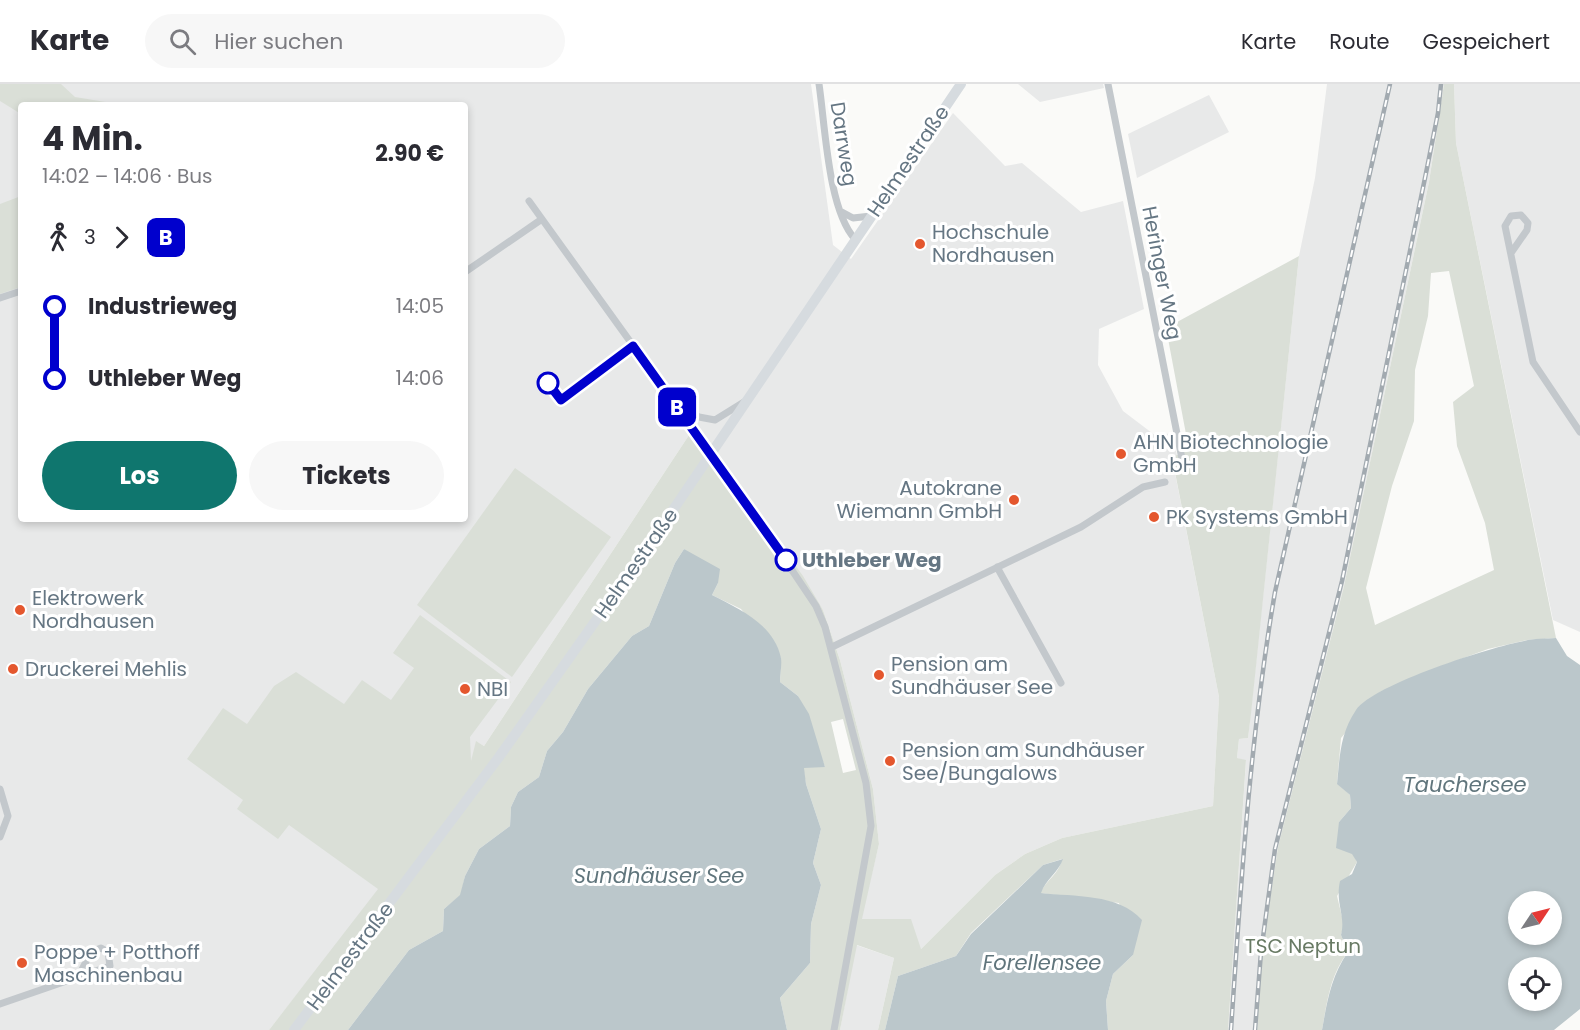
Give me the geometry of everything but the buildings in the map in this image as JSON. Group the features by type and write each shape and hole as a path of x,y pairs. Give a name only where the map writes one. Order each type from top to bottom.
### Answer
{"main road":[{"name":"Helmestraße","path":"294,1030 499,757 711,454 961,84"}],"street":[{"name":"Darrweg","path":"819,84 839,209 844,224 855,239"},
{"name":"Heringer Weg","path":"1108,84 1184,469"},
{"path":"529,201 711,454 816,606 832,647 866,783 871,826 834,1030"},
{"name":"Darrweg","path":"839,209 853,218 871,216"},
{"path":"1511,253 1527,230 1528,223 1521,215 1511,216 1506,222 1511,253 1533,362 1580,432"},
{"path":"468,270 542,219"},
{"path":"0,298 18,292"},
{"path":"676,406 699,417 715,420 746,400"},
{"path":"832,647 1081,527 1143,487 1165,482"},
{"path":"997,567 1061,683"},
{"path":"0,789 8,816 0,837"},
{"path":"0,1004 110,966 108,952 101,948 91,952 78,976"}],"shaded area":[{"path":"0,84 811,84 833,245 851,259 953,113 1005,166 1022,163 1081,212 1123,201 1144,309 1099,329 1098,365 1123,411 1156,436 1171,433 1177,455 1172,458 1219,697 1213,806 1062,838 1025,854 995,875 921,949 861,919 879,844 873,789 840,660 823,610 695,426 484,746 477,742 471,764 369,903 269,1030 0,1030"},
{"path":"1018,84 1103,84 1104,88 1040,102"},
{"path":"1327,84 1444,84 1429,182 1344,586 1278,847 1262,952 1257,1030 1228,1030 1246,761 1237,758 1239,739 1248,738 1299,256 1315,178"},
{"path":"1454,84 1580,84 1580,632 1553,620 1456,143"},
{"path":"1209,95 1229,132 1137,178 1128,134"},
{"path":"856,945 894,958 878,1030 840,1030"}],"green space":[{"path":"0,84 61,84 75,97 106,102 18,102 18,112 0,101"},
{"name":"TSC Neptun","path":"1444,84 1454,84 1456,143 1556,638 1527,640 1488,649 1380,692 1341,738 1337,783 1350,795 1351,808 1339,822 1357,862 1337,896 1344,925 1341,935 1348,952 1333,979 1322,1030 1257,1030 1262,952 1278,847 1344,586 1429,182","holes":["1449,271 1474,386 1453,402 1457,446 1485,523 1494,570 1375,625 1366,588 1392,486 1414,421 1415,370 1428,316 1431,273"]},
{"path":"18,197 18,288 0,294 0,204"},
{"path":"1299,256 1251,714 1248,738 1239,739 1237,758 1246,760 1228,1030 1108,1030 1106,1001 1113,974 1133,955 1119,903 1040,893 1058,869 1062,859 1043,865 971,933 956,956 898,976 885,1030 878,1030 894,958 857,945 840,1030 787,1030 780,998 810,963 811,924 821,885 813,863 821,829 806,784 803,767 825,767 798,696 780,682 781,658 741,609 712,595 718,583 684,549 675,563 649,626 632,636 588,689 563,732 547,751 539,777 518,792 511,807 510,826 479,849 465,876 461,895 444,909 443,931 409,950 348,1030 269,1030 378,889 289,825 278,839 237,809 243,800 187,759 223,708 247,724 274,686 296,672 344,704 362,680 391,700 414,668 393,653 420,615 511,682 470,737 471,761 476,741 484,746 695,426 803,576 823,610 840,660 873,789 879,844 862,919 911,919 921,949 995,875 1025,854 1062,838 1213,806 1219,697 1172,457 1189,450 1166,328","holes":["843,719 856,770 843,773 831,722"]},
{"path":"515,468 611,537 512,677 417,605"}],"water":[{"name":"Sundhäuser See","path":"684,549 720,569 718,583 712,595 754,619 771,636 781,658 780,682 798,696 809,714 825,767 804,768 806,784 821,829 813,863 821,885 811,924 810,963 780,998 787,1030 348,1030 409,950 443,931 444,909 460,895 465,876 479,849 510,826 511,807 518,792 539,777 547,751 563,732 588,689 632,636 649,626 675,563"},
{"name":"Tauchersee","path":"1556,638 1567,656 1580,665 1580,1009 1554,1030 1322,1030 1334,980 1348,952 1341,935 1340,881 1352,874 1357,862 1352,854 1336,848 1339,822 1351,808 1350,795 1337,784 1342,745 1351,719 1356,710 1367,700 1408,678 1486,651 1536,639"},
{"name":"Forellensee","path":"1063,859 1041,893 1108,901 1132,911 1142,920 1133,955 1113,974 1106,1001 1108,1030 885,1030 898,976 956,956 971,934 1043,865"}],"railway":[{"path":"1231,1030 1253,756 1275,592 1390,84"},
{"path":"1255,1030 1261,952 1275,849 1342,581 1438,113 1441,84"}],"bus line":[{"name":"B","path":"548,383 561,400 633,346 786,560"}],"place":[{"name":"Hochschule Nordhausen","path":"920,244"},
{"name":"AHN Biotechnologie GmbH","path":"1121,454"},
{"name":"Autokrane Wiemann GmbH","path":"1014,500"},
{"name":"PK Systems GmbH","path":"1154,517"},
{"name":"Uthleber Weg","path":"786,560"},
{"name":"Elektrowerk Nordhausen","path":"20,610"},
{"name":"Druckerei Mehlis","path":"13,669"},
{"name":"Pension am Sundhäuser See","path":"879,675"},
{"name":"NBI","path":"465,689"},
{"name":"Pension am Sundhäuser See/Bungalows","path":"890,761"},
{"name":"Poppe + Potthoff Maschinenbau","path":"22,963"}]}
